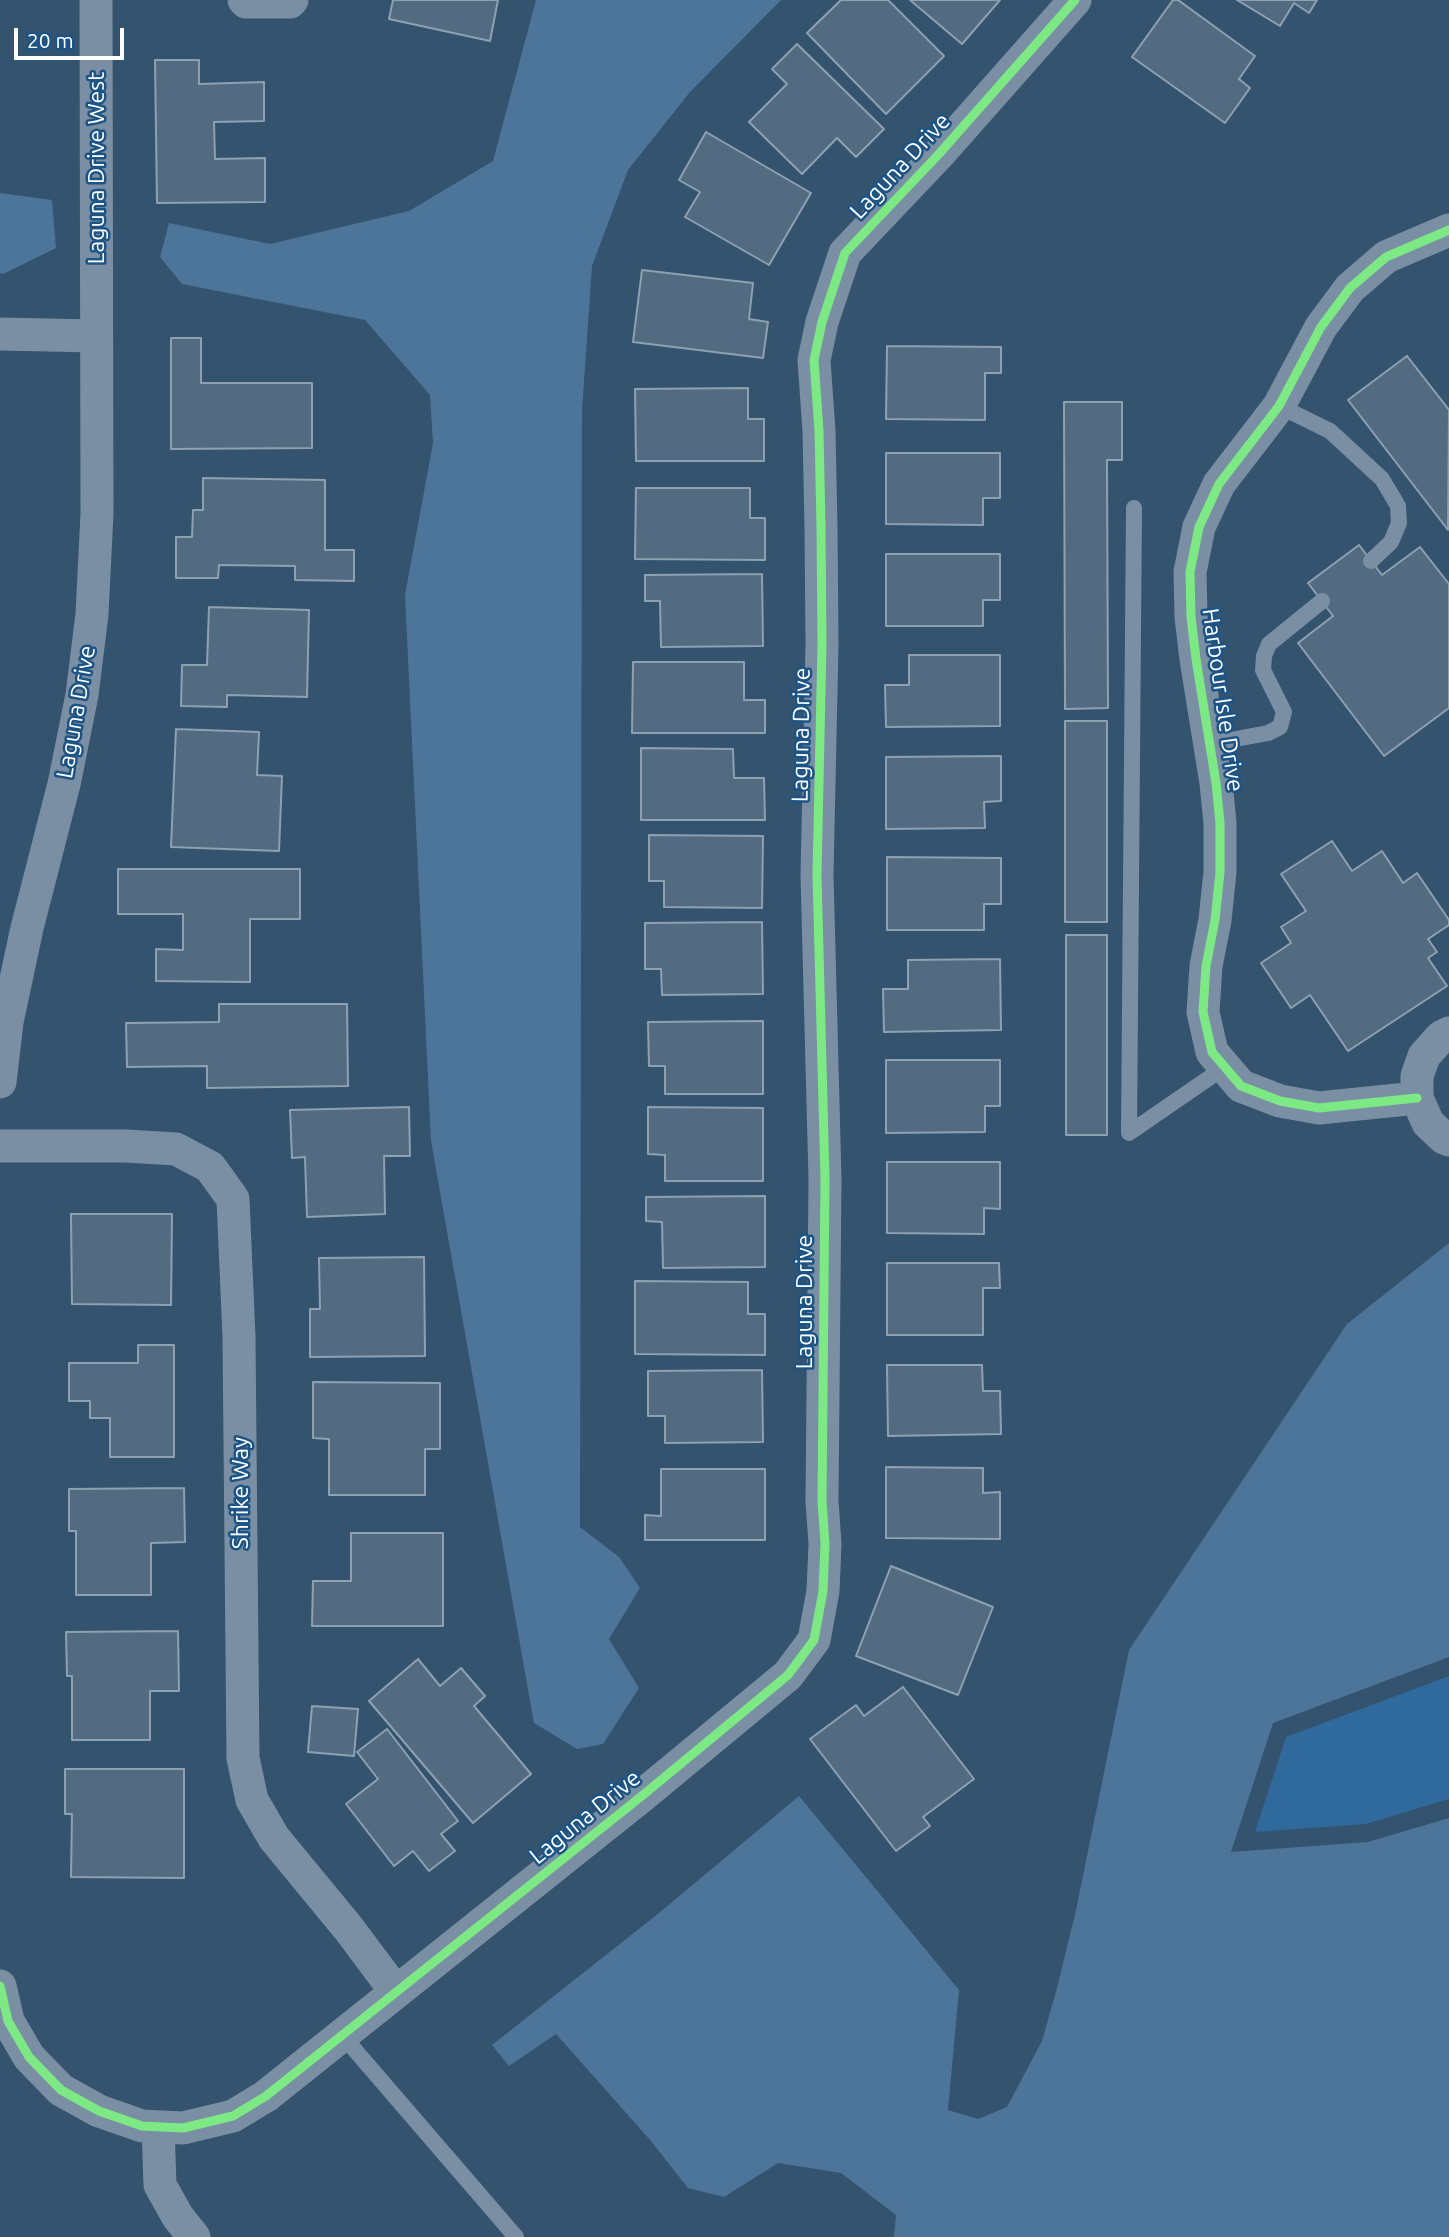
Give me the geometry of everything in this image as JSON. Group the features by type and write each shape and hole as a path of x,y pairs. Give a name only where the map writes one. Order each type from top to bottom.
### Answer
{"street":[{"name":"Laguna Drive West","path":"96,0 96,336"},
{"path":"244,0 292,0"},
{"name":"Laguna Drive","path":"0,1986 8,2021 29,2057 61,2090 99,2112 142,2126 158,2127 183,2127 233,2116 266,2095 643,1795 788,1675 814,1640 823,1591 825,1544 822,1501 825,1179 817,876 822,644 821,540 819,431 814,360 822,321 845,253 938,155 1075,0"},
{"name":"Harbour Isle Drive","path":"1417,1098 1319,1108 1280,1101 1241,1086 1212,1052 1203,1012 1206,966 1220,872 1220,823 1191,617 1190,572 1199,527 1219,484 1279,406 1321,327 1350,288 1386,257 1449,230"},
{"path":"0,334 96,336"},
{"name":"Laguna Drive","path":"0,1082 8,1022 27,928 64,784 82,695 92,614 97,514 96,336"},
{"path":"1449,1032 1424,1056 1417,1076 1417,1098 1428,1123 1449,1140"},
{"name":"Shrike Way","path":"0,1146 126,1146 176,1149 210,1167 233,1199 239,1337 243,1758 252,1800 274,1838 349,1929 396,1992"},
{"path":"158,2127 160,2185 178,2217 194,2237"}],"lane":[{"path":"1279,406 1331,432 1382,479 1393,497 1398,506 1399,523 1391,542 1371,561"},
{"path":"1134,508 1129,1133 1225,1067"},
{"path":"1209,744 1268,733 1280,727 1284,712 1263,670 1264,656 1269,644 1322,601"},
{"path":"342,2035 516,2237"}],"shaded area":[{"path":"536,0 781,0 690,92 628,170 592,266 582,410 580,1527 619,1557 640,1588 609,1639 639,1688 603,1744 577,1749 534,1723 431,1141 405,595 433,443 430,395 365,320 182,284 160,257 169,223 270,244 409,211 493,161"},
{"path":"0,193 52,200 56,248 3,274 0,273"},
{"path":"1449,1243 1449,1657 1273,1723 1231,1852 1368,1842 1449,1818 1449,2237 894,2237 896,2215 841,2173 778,2163 724,2197 688,2188 651,2141 556,2034 509,2066 492,2045 659,1913 799,1796 959,1990 948,2110 978,2119 1007,2107 1042,2041 1057,1988 1076,1910 1129,1650 1347,1324"},
{"path":"1449,1676 1449,1799 1366,1824 1255,1832 1286,1737"}],"building":[{"path":"393,0 498,0 490,41 389,19"},
{"path":"841,0 888,0 944,56 886,114 807,33"},
{"path":"910,0 1000,0 962,44"},
{"path":"1173,0 1178,0 1255,56 1239,79 1250,88 1225,123 1132,57"},
{"path":"1237,0 1317,0 1309,13 1294,3 1280,26"},
{"path":"797,44 884,129 856,157 837,138 802,174 749,122 787,84 772,69"},
{"path":"155,60 199,60 199,84 264,82 264,121 214,122 215,159 265,158 265,202 157,203"},
{"path":"706,132 811,193 769,265 685,217 700,192 679,180"},
{"path":"642,270 753,283 749,319 768,322 763,358 633,342"},
{"path":"171,338 201,338 201,383 312,383 312,448 171,449"},
{"path":"887,346 1001,347 1001,373 985,373 985,420 886,419"},
{"path":"1407,356 1449,410 1448,530 1348,400"},
{"path":"748,388 748,419 764,419 764,461 636,461 635,389"},
{"path":"1064,402 1122,402 1122,460 1107,460 1108,708 1065,709"},
{"path":"886,453 1000,453 1000,498 983,498 983,525 886,524"},
{"path":"203,478 325,480 325,550 354,550 354,581 295,580 295,566 219,565 218,578 176,578 176,537 192,537 193,510 203,510"},
{"path":"636,488 750,488 750,518 765,518 765,560 635,559"},
{"path":"1359,545 1382,575 1420,547 1449,584 1449,708 1384,756 1298,643 1333,616 1308,583"},
{"path":"886,554 1000,554 1000,600 983,600 983,626 886,626"},
{"path":"762,574 763,646 661,647 660,601 645,601 645,575"},
{"path":"209,607 309,610 307,697 227,695 227,707 181,706 182,665 207,665"},
{"path":"909,655 1000,655 1000,726 886,727 885,685 909,685"},
{"path":"633,662 744,662 744,700 765,700 765,733 632,733"},
{"path":"1065,721 1107,721 1107,922 1065,922"},
{"path":"176,729 259,732 257,775 282,776 279,851 171,847"},
{"path":"641,748 733,749 734,778 764,778 765,820 641,820"},
{"path":"1001,756 1001,801 984,802 985,828 886,829 886,757"},
{"path":"649,835 763,836 762,908 664,907 664,881 649,881"},
{"path":"1332,841 1352,871 1382,851 1403,883 1417,873 1449,920 1449,925 1428,939 1437,952 1428,958 1447,986 1348,1051 1310,995 1291,1008 1261,963 1291,943 1281,927 1306,911 1281,874"},
{"path":"887,857 1001,858 1001,904 984,904 984,930 887,930"},
{"path":"118,869 300,869 300,919 250,919 250,982 156,981 156,949 183,950 183,914 118,914"},
{"path":"762,922 763,994 662,995 661,969 645,969 645,923"},
{"path":"1066,935 1107,935 1107,1135 1066,1135"},
{"path":"1000,959 1001,1030 884,1032 883,989 908,989 908,960"},
{"path":"219,1004 347,1004 348,1086 207,1088 207,1066 127,1067 126,1023 219,1022"},
{"path":"763,1021 763,1094 665,1094 665,1066 649,1066 648,1022"},
{"path":"886,1060 1000,1060 1000,1106 985,1106 985,1132 886,1133"},
{"path":"409,1107 410,1156 384,1156 385,1214 307,1217 305,1157 292,1158 290,1110"},
{"path":"648,1107 763,1108 763,1181 665,1181 665,1155 648,1154"},
{"path":"887,1162 1000,1162 1000,1209 984,1208 984,1234 887,1233"},
{"path":"765,1196 765,1267 663,1268 662,1222 646,1221 646,1197"},
{"path":"71,1214 172,1214 171,1305 72,1304"},
{"path":"424,1257 425,1356 310,1357 310,1309 320,1309 319,1258"},
{"path":"887,1263 999,1263 1000,1288 983,1288 983,1335 887,1335"},
{"path":"635,1281 748,1282 748,1314 765,1314 765,1355 635,1354"},
{"path":"138,1345 174,1345 174,1457 110,1457 110,1418 90,1418 90,1401 69,1401 69,1363 138,1363"},
{"path":"887,1365 982,1365 983,1391 1000,1391 1001,1434 888,1436"},
{"path":"762,1370 763,1442 665,1443 665,1416 648,1416 648,1371"},
{"path":"313,1382 440,1383 440,1449 425,1449 425,1495 329,1495 329,1439 313,1438"},
{"path":"886,1467 983,1468 983,1493 1000,1492 1000,1539 886,1538"},
{"path":"661,1469 765,1469 765,1540 645,1540 645,1515 661,1516"},
{"path":"184,1488 185,1542 151,1543 151,1595 76,1595 76,1531 69,1531 69,1489"},
{"path":"351,1533 443,1533 443,1626 312,1626 313,1581 351,1581"},
{"path":"891,1566 993,1607 958,1695 856,1656"},
{"path":"178,1631 179,1691 150,1691 150,1740 72,1740 72,1676 67,1676 66,1632"},
{"path":"418,1659 440,1686 461,1668 485,1696 474,1706 531,1774 473,1823 369,1701"},
{"path":"903,1687 974,1779 923,1817 930,1826 896,1851 810,1739 856,1705 864,1716"},
{"path":"312,1706 358,1709 354,1756 308,1752"},
{"path":"387,1729 458,1821 441,1834 455,1851 429,1871 413,1851 394,1866 346,1804 378,1779 357,1752"},
{"path":"65,1769 184,1769 184,1878 71,1877 72,1814 65,1814"}],"cycle path":[{"path":"0,1986 8,2021 29,2057 61,2090 99,2111 142,2126 183,2128 233,2116 266,2096 643,1795 788,1675 814,1640 823,1591 825,1544 822,1501 825,1179 817,875 822,644 821,527 814,360 822,322 845,253 938,155 1075,0"},
{"path":"1417,1098 1319,1108 1280,1101 1241,1086 1212,1052 1203,1012 1206,966 1215,920 1220,872 1220,823 1196,659 1190,572 1199,527 1219,484 1279,406 1321,327 1350,288 1386,257 1449,230"}]}
